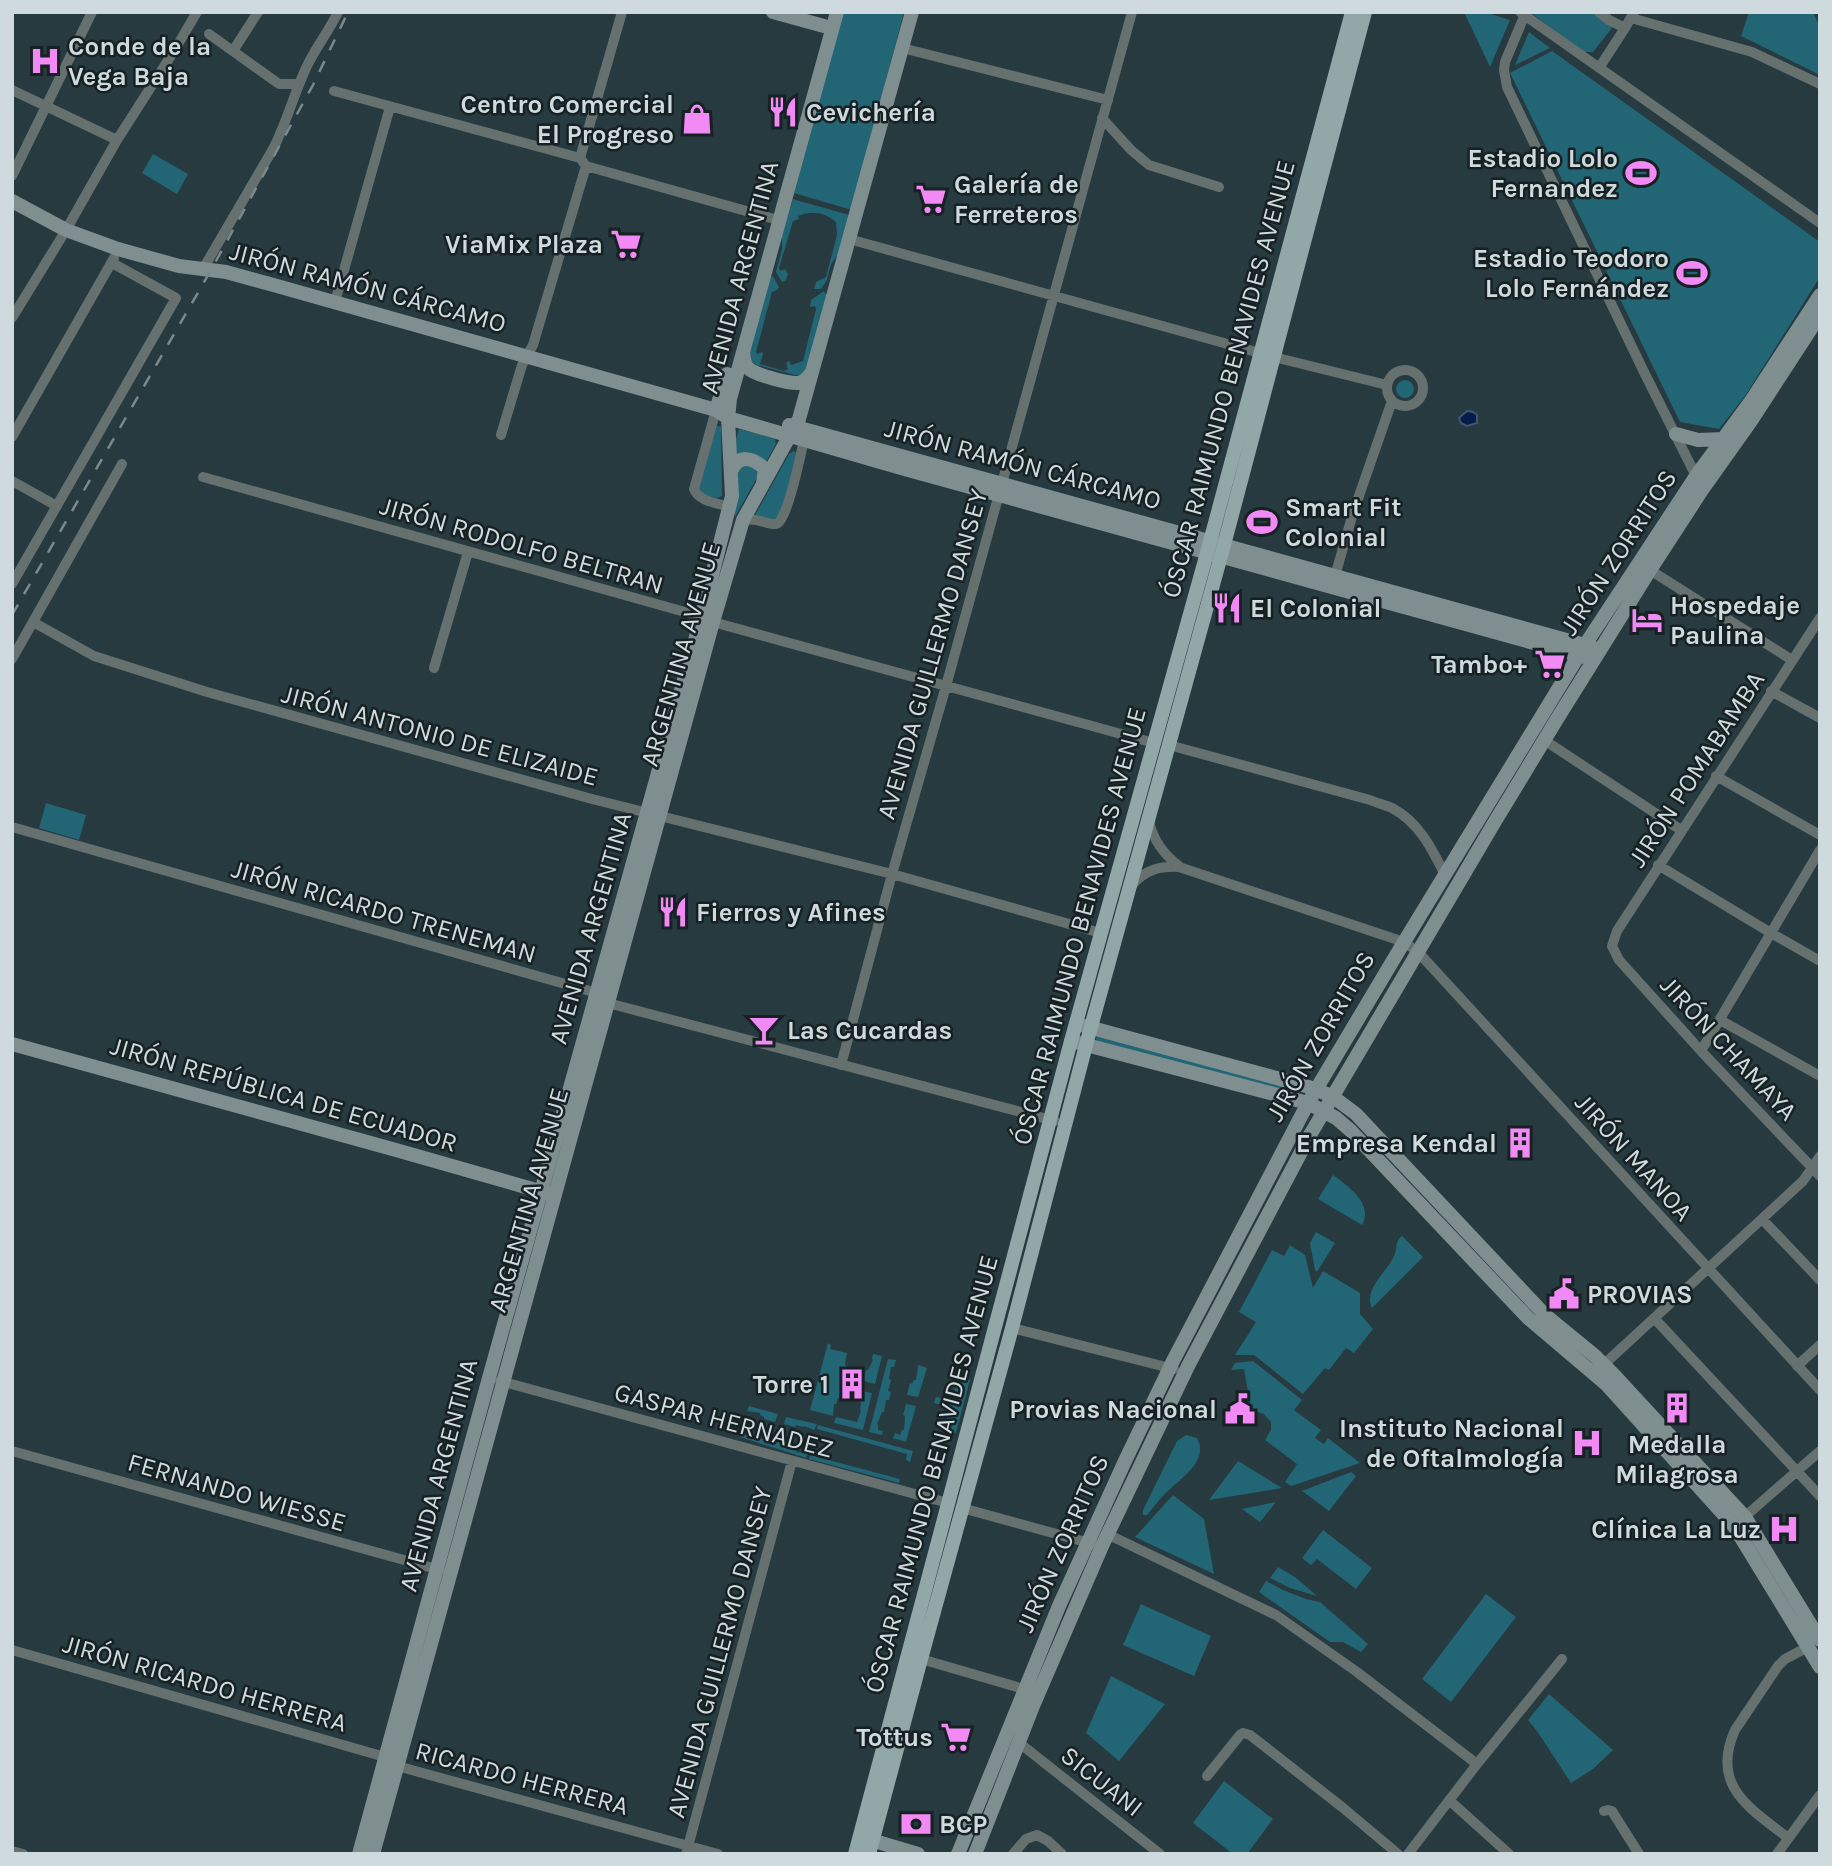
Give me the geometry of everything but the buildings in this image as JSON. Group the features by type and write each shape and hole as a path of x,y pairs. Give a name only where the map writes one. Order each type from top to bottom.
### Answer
{"main road":[{"path":"724,412 771,218 826,19 773,12"},
{"name":"AVENIDA ARGENTINA","path":"359,1854 391,1761 707,620 732,496 724,412 837,12"},
{"path":"743,520 763,484 799,433 906,50 912,12"},
{"path":"906,50 922,12"},
{"name":"ÓSCAR RAIMUNDO BENAVIDES AVENUE","path":"1267,355 1352,12"},
{"name":"ÓSCAR RAIMUNDO BENAVIDES AVENUE","path":"855,1854 867,1843 1071,1041 1101,933 1161,744 1267,355 1365,12"},
{"name":"JIRÓN RAMÓN CÁRCAMO","path":"12,201 116,256 226,272 1597,654"},
{"path":"799,433 813,372 854,240"},
{"name":"JIRÓN ZORRITOS","path":"975,1854 1170,1368 1308,1103 1582,650 1696,476 1751,401 1820,295"},
{"name":"JIRÓN ZORRITOS","path":"958,1854 1024,1689 1185,1372 1324,1110 1597,654 1702,490 1820,315"},
{"path":"743,351 744,363 757,373 796,383 805,380 813,372"},
{"path":"1676,434 1698,440 1724,439"},
{"path":"730,471 741,459 758,463 765,469 763,484"},
{"name":"ARGENTINA AVENUE","path":"707,620 743,520"},
{"name":"JIRÓN RAMÓN CÁRCAMO","path":"1215,549 1335,576 1488,624"},
{"name":"ÓSCAR RAIMUNDO BENAVIDES AVENUE","path":"955,1505 1012,1328 1149,819 1161,744"},
{"path":"1076,1023 1316,1089 1346,1106 1600,1369 1740,1521 1814,1644 1820,1667"},
{"path":"1071,1041 1308,1103 1324,1110 1350,1130 1544,1333 1600,1369"},
{"name":"JIRÓN REPÚBLICA DE ECUADOR","path":"12,1044 548,1194"},
{"path":"918,1854 867,1843 921,1659 955,1505"},
{"path":"373,1854 391,1761"}],"street":[{"path":"12,176 92,12"},
{"path":"12,318 117,140 197,12"},
{"path":"233,51 258,12"},
{"path":"203,270 278,138 307,65 338,12"},
{"path":"501,435 522,365 533,345 622,12"},
{"name":"AVENIDA GUILLERMO DANSEY","path":"841,1065 1132,12"},
{"path":"1599,12 1625,28"},
{"path":"1702,490 1507,87 1505,62 1523,13 1820,223"},
{"path":"1599,68 1632,15 1752,52 1820,84"},
{"path":"209,34 279,85 299,84"},
{"path":"906,50 1108,100"},
{"path":"12,90 117,140"},
{"path":"334,90 771,218"},
{"path":"335,302 390,107"},
{"path":"1102,118 1131,150 1149,165 1219,187"},
{"path":"854,240 1267,355 1387,385"},
{"path":"12,437 116,256 176,298 12,584"},
{"path":"1404,370 1415,374 1422,383 1421,395 1414,404 1402,406 1392,401 1387,385 1393,374 1404,370"},
{"path":"1335,576 1353,513 1392,401"},
{"path":"724,412 694,489 696,495 730,507"},
{"path":"743,520 754,519 776,524 784,517 790,496 799,433"},
{"path":"12,659 122,464"},
{"name":"JIRÓN RODOLFO BELTRAN","path":"203,477 707,620 1370,800 1392,808 1410,821 1425,838 1445,875"},
{"path":"12,481 57,506"},
{"path":"434,668 468,552"},
{"path":"1650,570 1791,660"},
{"name":"JIRÓN POMABAMBA","path":"1612,946 1617,931 1658,865 1820,618"},
{"name":"JIRÓN ANTONIO DE ELIZAIDE","path":"33,622 94,656 207,692 580,796 892,874 1101,933"},
{"path":"1771,691 1820,718"},
{"path":"1544,740 1681,830"},
{"path":"1716,776 1820,835"},
{"path":"1149,819 1156,842 1179,867"},
{"name":"JIRÓN RICARDO TRENEMAN","path":"12,827 603,998 841,1065 1066,1124"},
{"path":"1701,1051 1820,850"},
{"path":"1658,865 1820,961"},
{"path":"1130,887 1139,877 1154,868 1179,867"},
{"name":"JIRÓN MANOA","path":"1179,867 1404,942 1418,952 1820,1390"},
{"name":"JIRÓN CHAMAYA","path":"1612,946 1619,961 1816,1172"},
{"path":"1720,1020 1820,1076"},
{"path":"1600,1369 1803,1181 1816,1172 1820,1156"},
{"path":"1762,1219 1820,1280"},
{"path":"1654,1318 1820,1496"},
{"path":"1012,1328 1185,1372"},
{"path":"1797,1366 1820,1346"},
{"name":"GASPAR HERNADEZ","path":"496,1380 955,1505 1099,1541 1276,1615 1357,1672 1477,1764"},
{"name":"FERNANDO WIESSE","path":"12,1451 444,1571"},
{"path":"1740,1521 1820,1451"},
{"name":"AVENIDA GUILLERMO DANSEY","path":"687,1849 792,1461"},
{"path":"1788,1838 1738,1796 1731,1784 1727,1758 1735,1730 1778,1667 1785,1659 1814,1644"},
{"name":"JIRÓN RICARDO HERRERA","path":"12,1650 391,1761"},
{"path":"921,1659 1024,1689"},
{"path":"1408,1854 1562,1660"},
{"path":"1207,1776 1240,1735 1250,1735 1398,1854"},
{"name":"SICUANI","path":"1018,1742 1160,1854"},
{"name":"RICARDO HERRERA","path":"391,1761 687,1849 718,1854"},
{"path":"1777,1854 1820,1794"},
{"path":"1449,1800 1509,1854"},
{"path":"1604,1811 1612,1811 1639,1854"},
{"path":"1013,1854 1026,1839 1037,1835 1062,1854"},
{"path":"12,1851 23,1854"}],"shaded area":[{"path":"843,12 904,12 852,210 794,193"},
{"path":"1464,12 1484,12 1510,20 1490,67"},
{"path":"1530,12 1592,12 1612,25 1612,28 1593,52 1583,52"},
{"path":"1749,12 1813,12 1820,27 1820,75 1741,36"},
{"path":"1529,32 1550,48 1515,65"},
{"name":"Estadio Lolo Fernandez","path":"1552,51 1820,242 1820,277 1745,396 1719,429 1680,422 1510,73"},
{"path":"153,154 188,174 177,194 142,173"},
{"path":"793,199 849,215 838,255 831,264 827,280 821,289 814,289 816,282 826,277 837,235 836,222 823,214 803,214 793,221 779,268 780,271 785,269 788,274 786,280 782,282 776,272 782,249 782,234"},
{"path":"773,276 779,287 772,292 756,352 763,354 760,364 784,371 788,369 786,363 789,361 791,365 803,361 816,309 815,306 810,307 811,300 824,291 827,296 807,368 799,376 757,365 751,361 749,353 770,277"},
{"path":"1405,380 1411,383 1414,389 1411,395 1405,398 1399,395 1396,389 1399,383"},
{"path":"1467,411 1477,415 1477,423 1467,426 1461,423 1459,418"},
{"path":"715,425 721,427 722,496 717,498 701,494 698,486"},
{"path":"739,429 773,438 776,444 735,517 735,442"},
{"path":"794,451 794,468 778,522 755,515 789,454"},
{"path":"46,803 86,815 79,840 39,828"},
{"path":"1097,1036 1298,1089 1296,1096 1095,1042"},
{"path":"1333,1175 1358,1196 1365,1210 1362,1225 1318,1199"},
{"path":"1316,1232 1335,1243 1317,1272 1310,1243"},
{"path":"1402,1236 1423,1257 1372,1308 1370,1301 1373,1287 1391,1262"},
{"path":"1290,1245 1305,1255 1313,1288 1323,1271 1360,1293 1360,1314 1373,1329 1354,1353 1346,1348 1329,1370 1325,1368 1303,1394 1254,1355 1235,1355 1256,1322 1239,1312 1272,1250 1284,1256"},
{"path":"828,1343 831,1345 830,1349 847,1353 845,1387 842,1387 834,1404 833,1416 810,1410"},
{"path":"873,1354 882,1356 875,1384 863,1381"},
{"path":"888,1359 896,1360 894,1367 891,1367 889,1400 886,1400 884,1412 877,1424 878,1430 883,1431 882,1435 869,1432"},
{"path":"1253,1361 1302,1400 1294,1410 1321,1430 1315,1438 1324,1444 1328,1438 1360,1463 1291,1486 1285,1482 1297,1464 1265,1440 1271,1430 1271,1422 1264,1414 1251,1410 1244,1369 1231,1370 1235,1363"},
{"path":"918,1365 927,1368 918,1397 907,1395 910,1383 916,1380"},
{"path":"958,1377 970,1380 956,1433 944,1430 950,1407 934,1403 936,1397 952,1400"},
{"path":"862,1391 872,1393 863,1430 834,1423 836,1417 857,1422 861,1411 859,1401"},
{"path":"906,1404 916,1406 906,1442 893,1438 895,1433 900,1435 904,1430 903,1415"},
{"path":"749,1406 778,1414 775,1422 764,1419 760,1413 747,1411"},
{"path":"786,1417 817,1424 814,1430 804,1426 795,1427 784,1424"},
{"path":"818,1425 913,1451 910,1462 906,1460 907,1454 817,1429"},
{"path":"741,1433 747,1435 746,1438 758,1440 770,1441 771,1438 790,1446 797,1450 796,1452 808,1453 806,1458 740,1437"},
{"path":"1186,1435 1197,1438 1200,1454 1197,1461 1147,1515 1143,1515 1177,1441"},
{"path":"810,1455 900,1479 899,1483 809,1459"},
{"path":"1238,1461 1282,1488 1209,1500"},
{"path":"1351,1472 1356,1476 1329,1511 1302,1491"},
{"path":"1173,1495 1204,1519 1214,1574 1135,1537"},
{"path":"1276,1502 1260,1522 1242,1509"},
{"path":"1323,1530 1372,1568 1356,1589 1317,1559 1311,1565 1302,1558"},
{"path":"1278,1567 1295,1577 1317,1596 1290,1588 1270,1578"},
{"path":"1266,1581 1306,1599 1320,1602 1368,1644 1361,1652 1343,1642 1330,1642 1259,1592"},
{"path":"1486,1594 1516,1617 1451,1702 1422,1679"},
{"path":"1141,1604 1211,1636 1194,1676 1123,1645"},
{"path":"1111,1676 1165,1704 1119,1761 1086,1733"},
{"path":"1549,1694 1613,1750 1593,1769 1571,1783 1528,1720"},
{"path":"1224,1781 1273,1819 1247,1854 1233,1854 1193,1823"}],"railway":[{"path":"12,615 211,270 313,85 348,12"}],"place":[{"name":"Conde de la Vega Baja","path":"45,61"},
{"name":"Cevichería","path":"783,112"},
{"name":"Centro Comercial El Progreso","path":"697,119"},
{"name":"Estadio Lolo Fernandez","path":"1641,173"},
{"name":"Galería de Ferreteros","path":"931,199"},
{"name":"ViaMix Plaza","path":"626,244"},
{"name":"Estadio Teodoro Lolo Fernández","path":"1692,273"},
{"name":"Smart Fit Colonial","path":"1262,522"},
{"name":"El Colonial","path":"1227,608"},
{"name":"Hospedaje Paulina","path":"1647,620"},
{"name":"Tambo+","path":"1550,664"},
{"name":"Fierros y Afines","path":"673,912"},
{"name":"Las Cucardas","path":"764,1030"},
{"name":"Empresa Kendal","path":"1520,1143"},
{"name":"PROVIAS","path":"1564,1294"},
{"name":"Torre 1","path":"852,1384"},
{"name":"Medalla Milagrosa","path":"1677,1408"},
{"name":"Provias Nacional","path":"1240,1409"},
{"name":"Instituto Nacional de Oftalmología","path":"1587,1443"},
{"name":"Clínica La Luz","path":"1784,1529"},
{"name":"Tottus","path":"956,1737"},
{"name":"BCP","path":"916,1824"}]}
